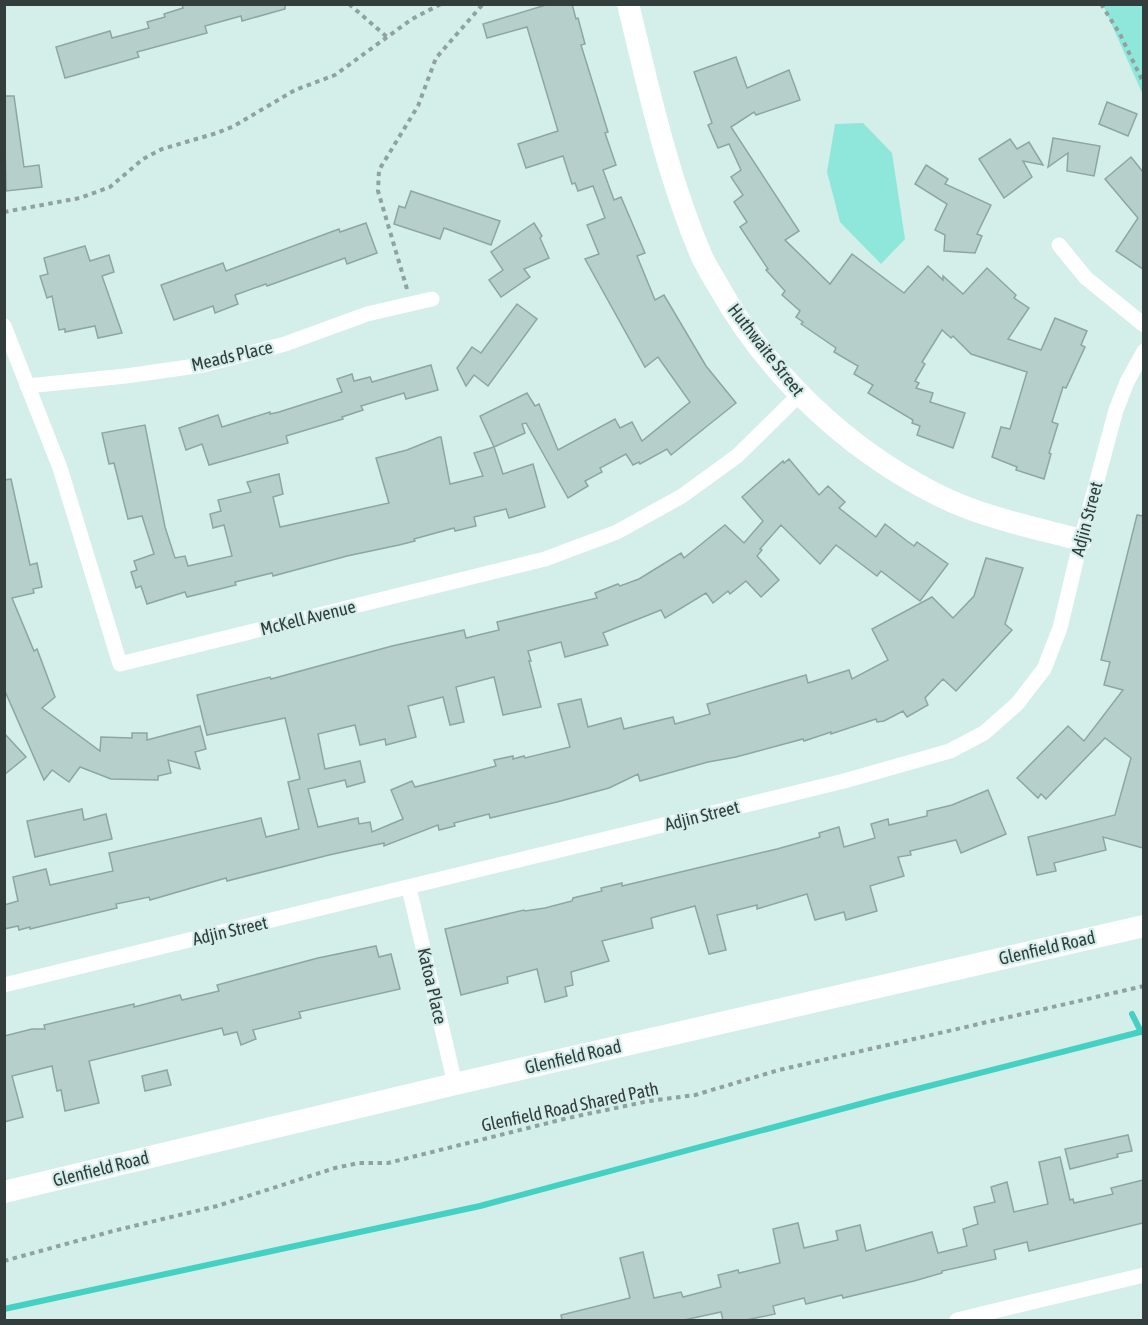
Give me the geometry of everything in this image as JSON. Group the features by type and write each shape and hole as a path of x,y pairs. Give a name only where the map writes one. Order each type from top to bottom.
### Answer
{"main road":[{"name":"Huthwaite Street","path":"628,4 676,190 703,260 739,322 799,395 875,459 935,494 984,514 1081,540"},
{"name":"Glenfield Road","path":"4,1192 455,1084 1143,926"}],"street":[{"path":"1059,245 1086,278 1143,325"},
{"name":"Meads Place","path":"27,386 203,365 285,344 367,314 432,299"},
{"name":"McKell Avenue","path":"4,326 60,468 120,664 546,559 617,532 682,496 737,456 799,395"},
{"name":"Adjin Street","path":"4,985 844,781 950,751 984,733 1017,704 1044,669 1060,628 1116,410 1127,381 1143,351"},
{"name":"Katoa Place","path":"409,888 455,1084"},
{"path":"957,1320 1015,1313 1143,1275"}],"path":[{"path":"349,4 387,37"},
{"path":"4,212 80,198 102,190 143,159 162,149 234,126 295,90 335,75 412,19 441,4"},
{"path":"411,304 378,191 379,171 418,106 435,58 483,4"},
{"path":"1101,4 1120,34 1143,84"},
{"name":"Glenfield Road Shared Path","path":"4,1261 217,1206 334,1168 359,1163 388,1163 568,1118 649,1101 695,1095 779,1070 1143,986"}],"shaded area":[{"path":"1103,5 1143,5 1143,95"},
{"path":"863,123 892,153 905,239 881,264 840,222 827,172 835,124"}],"building":[{"path":"182,4 285,4 285,9 242,21 241,16 205,26 207,33 137,52 139,57 65,78 56,47 110,31 112,38 149,28 147,22 165,17 164,14 183,8"},
{"path":"549,4 572,4 585,44 581,45 608,132 605,133 616,165 603,170 614,200 621,197 645,253 637,256 655,300 664,295 706,366 736,403 671,455 667,449 640,464 639,462 633,465 626,454 600,468 602,472 585,481 588,486 568,498 526,423 522,424 525,433 494,447 480,416 527,393 535,406 539,404 558,450 615,419 620,428 632,422 642,441 690,402 658,357 645,367 585,259 599,254 587,225 605,218 593,186 578,191 575,183 572,184 563,156 526,168 518,144 558,131 527,27 487,38 483,24"},
{"path":"736,57 747,88 789,70 800,100 756,115 754,112 731,127 799,231 785,240 830,284 852,254 904,293 928,266 963,294 987,268 1016,295 1014,298 1029,308 1008,339 1041,350 1055,318 1087,331 1081,345 1085,347 1066,388 1063,387 1052,422 1058,424 1044,479 1016,470 1017,467 992,457 1001,427 1010,429 1027,372 971,354 953,336 951,338 942,330 922,362 925,364 915,381 919,383 916,388 933,393 930,402 965,413 953,448 917,435 920,426 912,423 913,420 868,393 873,385 854,374 858,366 834,352 836,348 801,324 803,322 796,317 800,311 782,295 785,291 766,270 768,269 740,227 747,222 734,202 743,195 731,177 741,170 729,144 718,148 708,125 712,123 694,72"},
{"path":"4,96 14,96 24,167 39,165 42,187 6,191"},
{"path":"1107,102 1137,114 1128,136 1099,124"},
{"path":"1053,138 1100,146 1094,176 1067,171 1068,153 1048,167"},
{"path":"1010,139 1017,149 1029,142 1043,165 1023,161 1032,177 1004,198 979,159"},
{"path":"1131,157 1143,172 1143,269 1116,251 1138,218 1105,179"},
{"path":"926,165 948,179 945,184 991,205 977,234 982,236 975,253 944,251 945,235 935,230 947,204 915,184"},
{"path":"411,191 500,221 491,245 444,228 440,239 394,224 399,206 405,208"},
{"path":"366,223 377,253 347,264 345,258 235,295 238,304 215,313 213,306 174,320 161,285 223,263 226,271 339,229 340,232"},
{"path":"534,223 542,236 540,238 549,258 524,269 530,277 501,297 489,280 503,270 491,252"},
{"path":"85,246 90,261 109,255 114,272 102,276 122,333 98,338 95,326 65,332 65,329 59,330 52,296 47,298 40,276 48,274 44,258"},
{"path":"517,304 537,319 488,386 474,375 466,386 457,368 472,347 481,353"},
{"path":"431,365 438,390 406,399 404,393 361,406 363,410 342,417 343,419 286,436 288,443 209,465 202,444 186,450 179,428 218,415 222,427 270,412 270,414 279,412 342,392 337,379 352,374 354,381 370,377 372,382"},
{"path":"145,425 165,527 175,558 185,556 188,566 232,556 224,525 213,528 210,514 221,511 218,500 251,492 247,482 279,474 283,494 273,497 280,527 389,503 376,458 407,450 441,437 450,484 483,476 474,453 494,447 503,474 533,464 545,507 509,518 506,509 474,517 476,526 455,531 454,528 399,545 273,576 272,573 235,582 236,585 187,597 185,592 147,604 141,586 136,588 131,572 137,570 134,561 154,554 142,516 128,519 114,463 109,464 102,433"},
{"path":"789,459 819,495 828,486 845,502 839,508 876,537 885,524 914,546 917,542 948,564 920,601 881,571 877,576 836,545 820,564 781,525 760,549 762,550 757,556 779,580 761,597 746,581 730,594 728,591 713,603 706,593 665,618 661,610 603,633 608,645 565,657 561,642 528,651 541,707 503,715 494,677 456,687 464,722 450,725 443,697 408,706 416,737 386,745 385,739 360,745 355,725 318,734 325,769 360,761 365,782 347,787 345,780 308,789 318,827 358,818 359,824 370,822 372,832 403,819 391,790 412,781 415,787 496,766 494,760 513,756 513,759 524,756 525,758 570,747 558,704 581,699 588,727 621,718 624,729 673,717 675,724 710,714 707,704 806,675 808,683 849,670 852,679 888,660 872,629 932,597 953,618 974,596 986,558 1023,568 1005,624 1012,630 956,691 943,679 925,698 928,705 907,717 903,711 884,721 877,722 876,719 831,734 831,732 804,741 803,739 708,762 640,781 638,774 609,788 557,802 490,818 489,814 454,823 455,826 439,830 438,825 384,846 384,843 329,855 227,881 226,878 150,900 149,897 116,904 117,908 30,929 30,927 19,930 18,926 4,929 4,905 18,901 13,877 46,869 50,885 113,871 109,853 261,818 266,837 299,829 288,782 300,779 285,718 207,735 197,695 270,677 271,679 392,646 464,630 466,638 499,630 497,622 597,598 595,593 639,579 681,553 684,558 725,525 744,543 763,521 742,497 783,461 784,463"},
{"path":"11,479 30,565 37,563 42,587 33,589 34,593 12,598 34,651 37,649 55,697 42,708 100,751 101,737 132,738 132,733 147,733 147,740 200,726 206,749 195,752 200,769 168,760 171,773 158,776 158,780 111,779 80,767 69,782 52,770 44,780 4,689 4,480"},
{"path":"1137,515 1143,516 1143,848 1103,837 1106,850 1054,863 1056,871 1037,875 1028,837 1115,815 1131,758 1105,738 1046,799 1041,794 1038,798 1017,778 1068,726 1084,741 1123,690 1104,685 1110,662 1101,660"},
{"path":"4,733 26,757 4,775"},
{"path":"988,790 1006,834 961,853 956,840 910,851 911,855 898,857 904,876 870,886 877,911 846,920 844,912 815,920 807,894 757,909 757,905 717,915 726,950 709,954 695,906 651,918 653,928 602,941 609,961 571,972 573,985 565,987 567,996 545,1002 537,969 507,977 508,983 461,995 445,929 572,901 573,898 602,891 601,888 622,883 622,886 777,849 820,837 819,833 839,827 844,847 875,838 871,824 888,819 889,825 927,816 927,811 952,805"},
{"path":"82,809 84,820 106,814 112,839 35,857 27,821"},
{"path":"376,946 379,957 391,954 400,989 299,1012 301,1018 253,1030 256,1039 241,1045 237,1032 224,1035 222,1028 89,1061 99,1103 65,1111 61,1090 57,1091 52,1066 12,1076 23,1117 4,1122 4,1036 32,1029 45,1029 44,1025 134,1004 134,1007 180,995 182,1000 219,991 217,985 318,958"},
{"path":"167,1070 171,1085 145,1091 142,1076"},
{"path":"1128,1135 1132,1151 1117,1154 1118,1157 1070,1169 1065,1149"},
{"path":"1060,1157 1070,1200 1073,1199 1074,1203 1113,1194 1111,1188 1143,1180 1143,1223 1029,1251 1027,1242 994,1250 996,1259 843,1298 842,1295 806,1304 804,1298 773,1306 775,1314 746,1320 723,1320 721,1312 684,1320 562,1320 561,1315 630,1298 620,1258 643,1252 654,1298 681,1292 683,1297 721,1287 718,1275 738,1270 739,1273 780,1263 773,1229 798,1223 804,1248 838,1240 836,1231 860,1225 866,1251 932,1232 938,1253 967,1246 963,1229 978,1224 974,1207 995,1202 991,1187 1007,1182 1014,1212 1048,1204 1039,1162"}],"waterway":[{"path":"1132,1014 1141,1032"},
{"path":"4,1309 480,1206 886,1097 1144,1031"}]}
